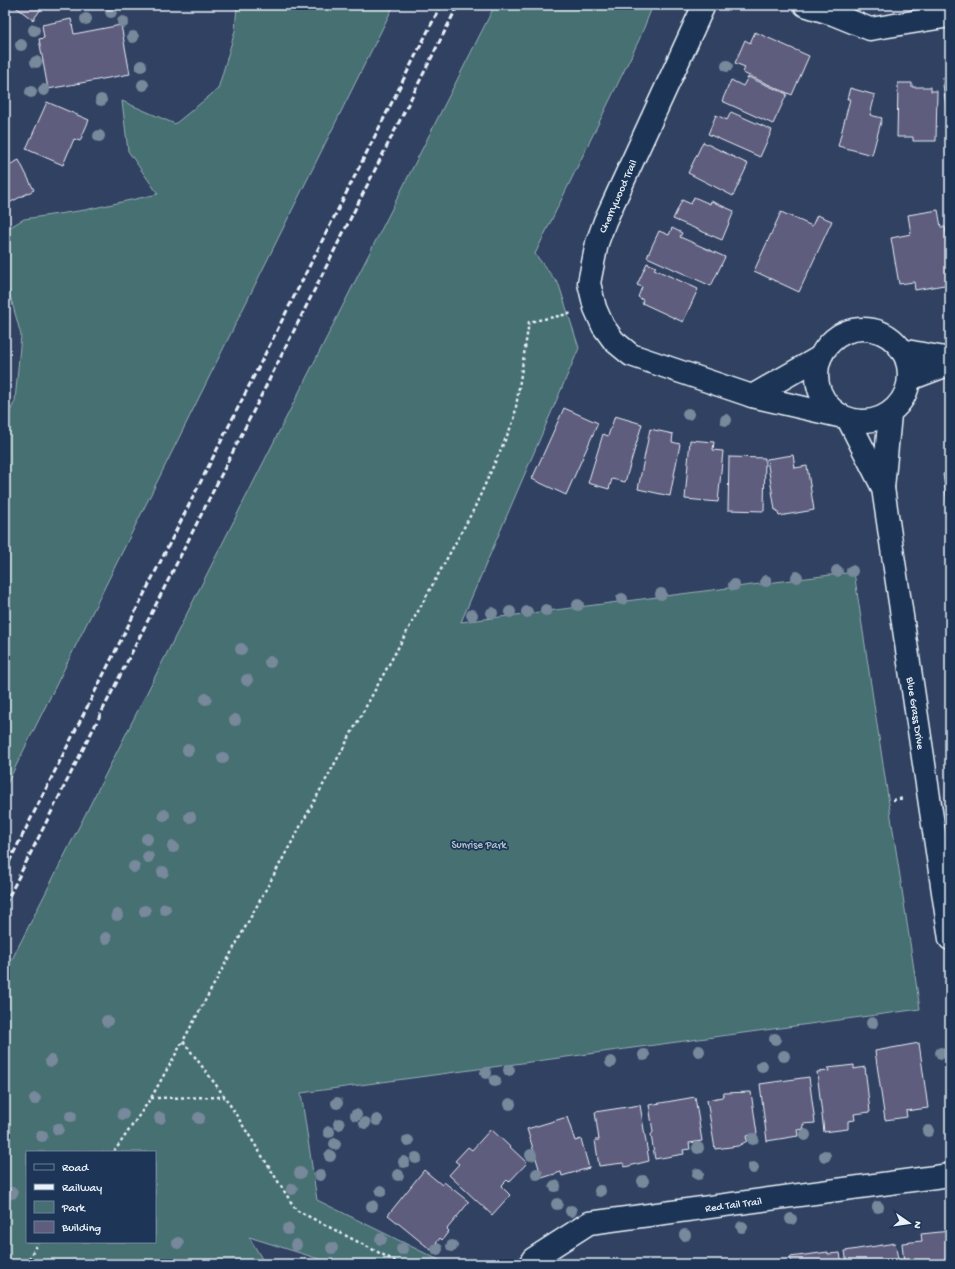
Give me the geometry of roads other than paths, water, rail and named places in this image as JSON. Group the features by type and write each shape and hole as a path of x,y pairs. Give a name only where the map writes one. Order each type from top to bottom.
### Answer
{"street":[{"name":"Cherrywood Trail","path":"704,5 605,221 597,243 589,283 595,308 603,326 614,341 631,354 752,396 843,418"},
{"path":"805,5 833,14 870,29 950,16"},
{"path":"858,329 878,330 895,341 902,350 907,358 910,379 904,399 890,414 871,422 854,422 843,418 826,405 818,390 816,373 820,357 829,343 842,334 858,329"},
{"path":"902,350 950,359"},
{"path":"752,396 820,357"},
{"path":"910,379 950,364"},
{"name":"Blue Grass Drive","path":"890,414 883,488 950,939"},
{"name":"Blue Grass Drive","path":"843,418 883,488"},
{"name":"Red Tail Trail","path":"530,1264 533,1259 590,1224 950,1175"}],"railway":[{"path":"5,870 441,5"},
{"path":"5,904 458,5"}],"park label":[{"name":"Sunrise Park","path":"479,844"}]}
